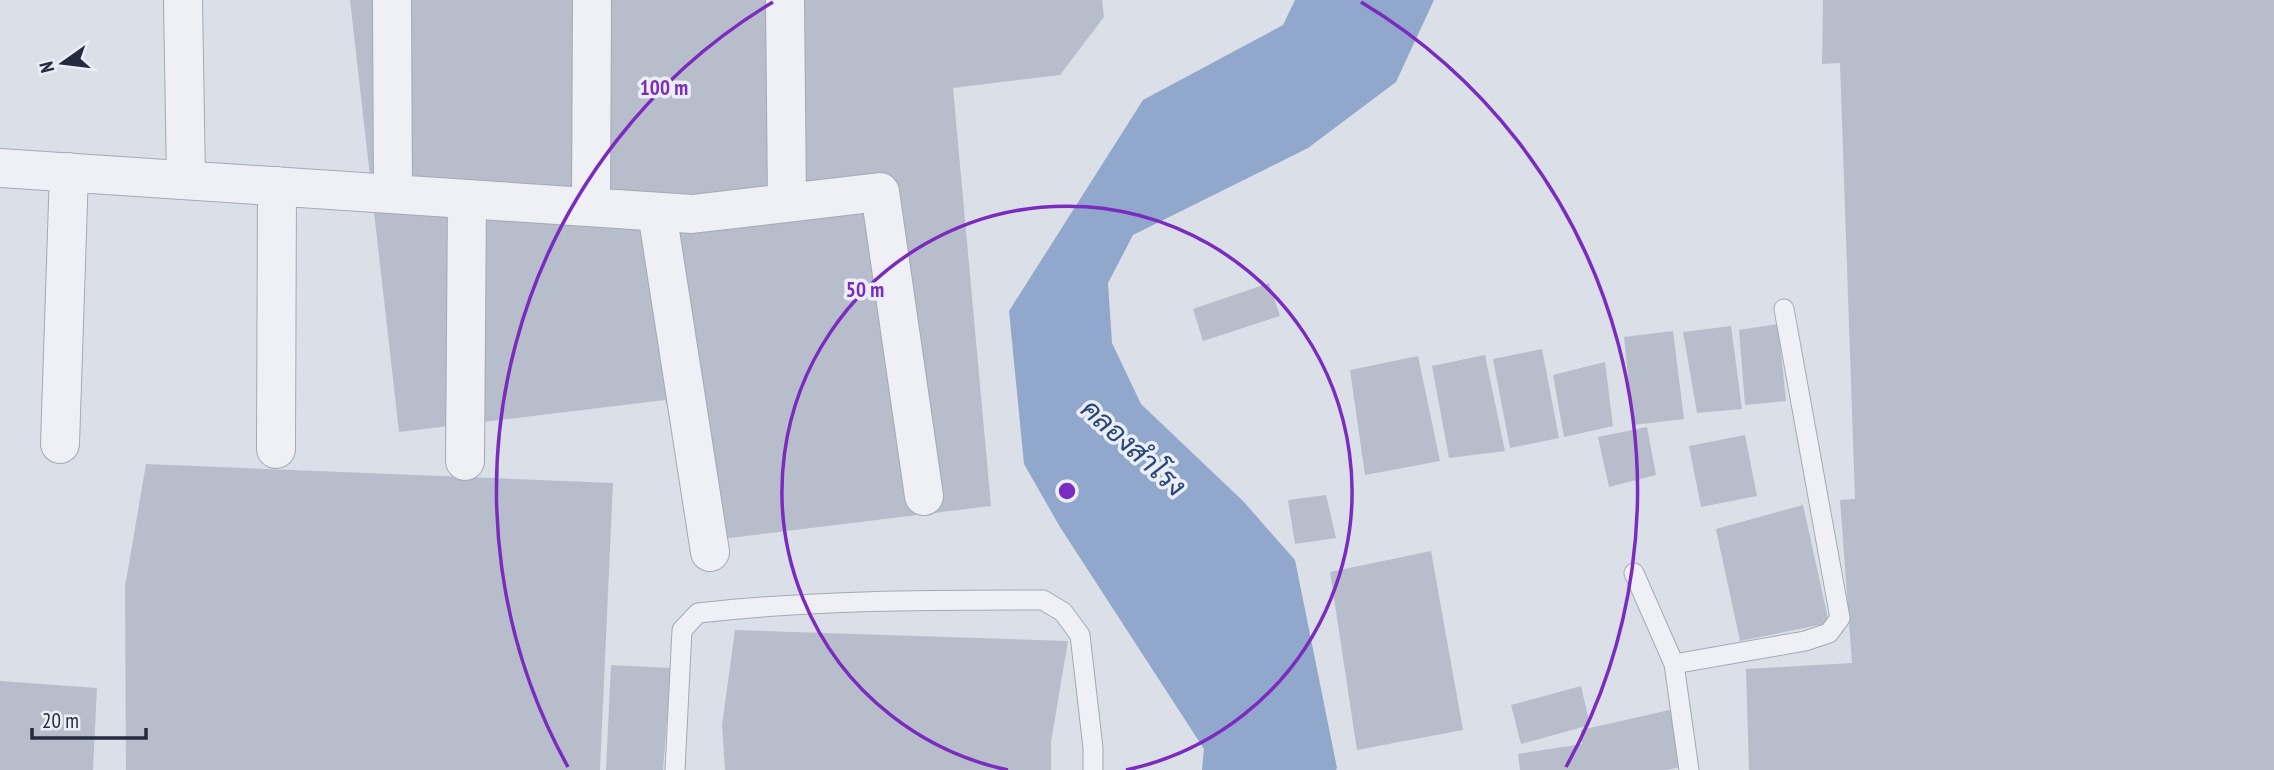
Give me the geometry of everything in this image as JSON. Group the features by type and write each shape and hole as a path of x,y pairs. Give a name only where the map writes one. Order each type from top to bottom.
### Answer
{"street":[{"path":"183,0 186,180"},
{"path":"393,0 393,194"},
{"path":"591,207 592,0"},
{"path":"785,0 787,203"},
{"path":"0,167 692,214 880,192 924,496"},
{"path":"60,444 69,172"},
{"path":"276,449 277,186"},
{"path":"465,461 467,199"},
{"path":"657,212 710,552"}],"lane":[{"path":"1674,664 1805,641 1829,634 1840,618 1784,309"},
{"path":"1634,573 1674,664 1689,770"},
{"path":"675,770 682,631 698,613 760,606 887,600 1043,600 1063,612 1080,635 1093,748 1093,770"}],"water":[{"name":"คลองสำโรง","path":"1295,0 1434,0 1396,82 1308,148 1133,235 1108,283 1112,343 1141,404 1243,501 1295,560 1337,768 1202,770 1204,749 1060,527 1024,464 1009,311 1143,100 1283,25"}],"building":[{"path":"350,0 1102,0 1104,17 1060,75 953,88 991,506 714,540 665,400 399,432"},
{"path":"1823,0 2274,0 2274,770 1749,770 1746,669 1852,663 1840,500 1855,499 1840,63 1822,64"},
{"path":"1269,283 1280,316 1203,341 1193,309"},
{"path":"1778,324 1786,401 1745,405 1739,330"},
{"path":"1731,326 1742,409 1697,413 1683,332"},
{"path":"1673,331 1684,419 1633,425 1624,337"},
{"path":"1542,349 1559,438 1510,448 1493,359"},
{"path":"1485,355 1505,451 1449,458 1432,366"},
{"path":"1418,356 1440,461 1365,475 1350,370"},
{"path":"1605,362 1613,426 1564,437 1553,375"},
{"path":"1647,427 1656,475 1609,487 1598,437"},
{"path":"1745,435 1757,496 1701,507 1689,446"},
{"path":"146,464 613,483 600,770 126,770 125,587"},
{"path":"1326,495 1336,538 1295,544 1288,500"},
{"path":"1803,505 1829,623 1740,641 1716,529"},
{"path":"1431,551 1463,730 1357,750 1330,572"},
{"path":"735,630 1068,641 1051,742 1051,770 725,770 722,725"},
{"path":"611,665 671,668 663,770 606,770"},
{"path":"0,681 97,688 93,770 0,770"},
{"path":"1581,686 1590,725 1521,744 1511,705"},
{"path":"1674,709 1681,767 1666,770 1520,770 1518,754 1582,744 1581,730"}]}
